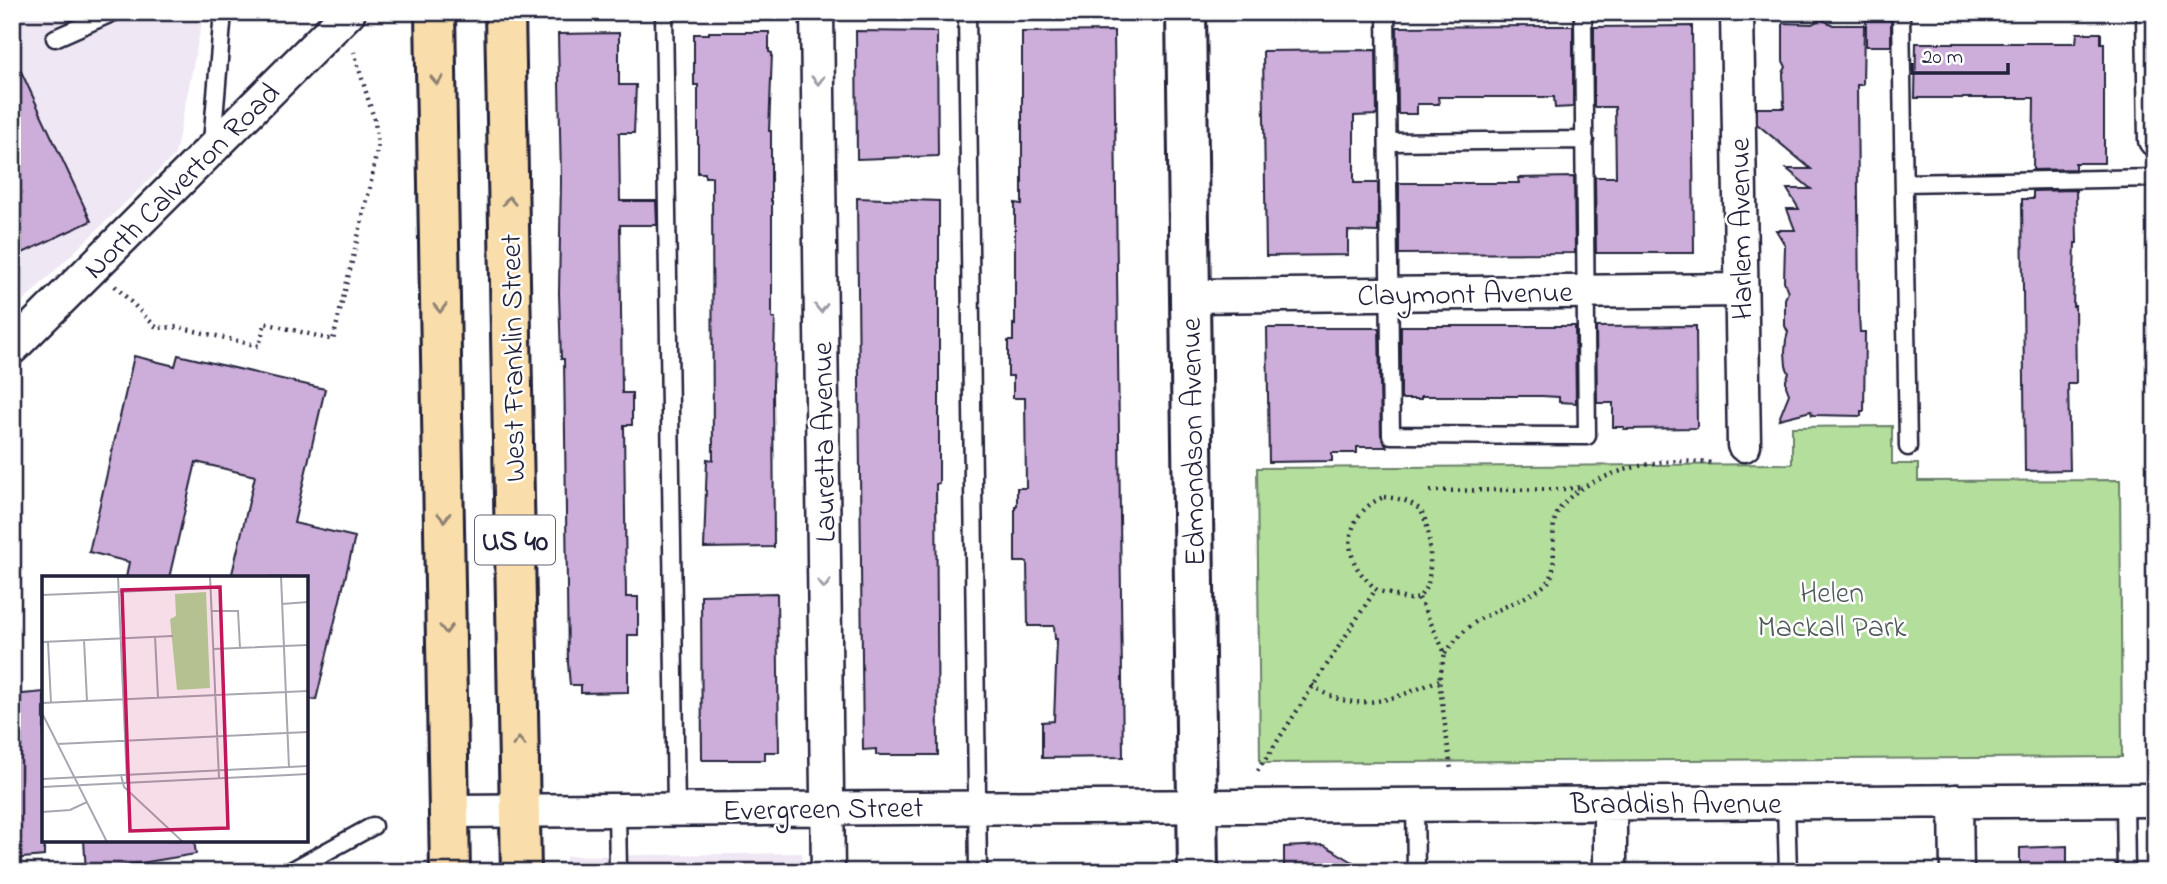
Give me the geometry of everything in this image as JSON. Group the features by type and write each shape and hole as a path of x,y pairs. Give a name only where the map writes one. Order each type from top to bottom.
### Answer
{"main road":[{"name":"US 40","path":"436,12 450,872"},
{"name":"West Franklin Street","path":"505,12 521,872"},
{"name":"Edmondson Avenue","path":"1186,12 1198,872"}],"street":[{"name":"North Calverton Road","path":"12,348 349,12"},
{"name":"Lauretta Avenue","path":"817,12 828,872"},
{"name":"Harlem Avenue","path":"1737,12 1744,445"},
{"path":"2153,12 2155,140"},
{"name":"Claymont Avenue","path":"1189,296 1741,290"},
{"name":"Braddish Avenue","path":"1197,805 2140,800"},
{"path":"1956,801 1957,872"},
{"path":"1610,803 1611,872"},
{"name":"Evergreen Street","path":"450,811 1197,805"}],"lane":[{"path":"55,38 114,12"},
{"path":"212,149 223,12"},
{"path":"664,12 676,810"},
{"path":"967,12 978,872"},
{"path":"1386,12 1391,435 1587,436 1584,12"},
{"path":"1901,12 1908,447"},
{"path":"1388,142 1584,140"},
{"path":"1904,183 2155,178"},
{"path":"2126,872 2140,800"},
{"path":"1786,803 1787,872"},
{"path":"1415,804 1416,872"},
{"path":"617,810 618,872"},
{"path":"289,872 373,826"}],"path":[{"path":"114,285 157,328 178,327 259,346 265,323 333,340 378,144 375,122 352,48"},
{"path":"1451,770 1439,680 1445,653 1476,621 1548,583 1553,570 1555,517 1573,493 1617,473 1661,462 1713,463"},
{"path":"1430,491 1565,489 1585,486"},
{"path":"1384,497 1408,502 1419,509 1427,524 1429,581 1419,598 1406,600 1376,589 1361,574 1353,559 1353,527 1361,511 1370,502 1384,497"},
{"path":"1258,771 1376,589"},
{"path":"1419,598 1445,653"},
{"path":"1312,685 1327,695 1357,702 1399,697 1439,680"}],"shaded area":[{"path":"12,12 204,12 175,155 12,312"},
{"path":"802,853 803,872 566,872 566,856"}],"green space":[{"name":"Helen Mackall Park","path":"1892,426 1892,464 1918,464 1918,481 2120,480 2122,757 1260,763 1257,468 1792,464 1792,427"}],"building":[{"path":"1821,19 1833,25 1864,25 1863,85 1857,85 1859,314 1860,332 1865,332 1864,411 1861,411 1861,416 1812,415 1811,411 1779,419 1789,394 1786,386 1789,373 1785,352 1788,332 1785,326 1785,299 1788,292 1784,281 1785,245 1776,230 1795,230 1787,209 1799,209 1787,189 1811,189 1787,169 1811,169 1757,124 1757,108 1784,108 1783,73 1786,67 1783,61 1783,23 1812,24"},
{"path":"1866,20 1891,20 1891,46 1866,46"},
{"path":"1573,26 1573,107 1555,108 1554,97 1438,97 1439,104 1417,104 1417,114 1398,114 1397,27"},
{"path":"1692,26 1694,253 1596,253 1595,177 1616,177 1615,107 1594,107 1594,27"},
{"path":"856,31 937,32 938,156 857,159"},
{"path":"1114,31 1123,757 1042,758 1042,722 1054,721 1057,639 1054,626 1028,626 1027,562 1015,562 1017,488 1026,488 1025,398 1013,398 1013,376 1008,376 1008,341 1013,341 1013,324 1015,325 1015,203 1022,204 1022,32"},
{"path":"769,32 769,52 772,53 769,131 772,318 775,318 774,547 704,548 707,459 713,460 712,177 698,173 698,85 694,85 694,34"},
{"path":"619,33 619,85 636,85 634,133 619,133 620,201 656,201 657,225 620,225 622,393 632,393 632,425 624,425 626,597 638,597 638,635 628,635 628,692 581,693 581,685 570,685 568,663 564,359 561,359 559,293 561,179 558,34"},
{"path":"2077,33 2101,33 2101,43 2104,43 2104,163 2075,163 2075,169 2033,170 2034,98 1915,98 1916,43 2076,43"},
{"path":"1376,50 1377,115 1354,116 1354,183 1378,183 1378,232 1348,231 1348,255 1266,256 1263,51"},
{"path":"12,52 91,221 12,258"},
{"path":"1574,177 1575,253 1399,254 1399,183 1519,183 1518,178"},
{"path":"2076,190 2077,243 2073,306 2076,384 2068,384 2070,470 2025,471 2022,199 2033,199 2033,191"},
{"path":"857,198 939,201 939,483 936,484 938,755 876,755 876,749 863,750"},
{"path":"1401,326 1575,326 1576,403 1559,402 1559,397 1542,396 1421,396 1421,399 1401,399"},
{"path":"1696,326 1697,428 1613,427 1613,403 1597,403 1596,327"},
{"path":"1267,328 1379,328 1381,435 1387,447 1357,447 1357,453 1332,453 1332,461 1269,462"},
{"path":"178,355 325,389 294,523 355,537 316,700 308,699 308,576 231,576 255,476 196,462 169,576 126,576 129,562 89,552 134,356 175,366"},
{"path":"777,593 779,752 765,752 765,760 702,760 701,595"},
{"path":"42,692 44,856 12,859 12,695"},
{"path":"84,842 194,842 196,854 86,872"},
{"path":"1324,845 1370,872 1284,872 1284,847"},
{"path":"2067,846 2067,872 2020,872 2020,848"}]}
